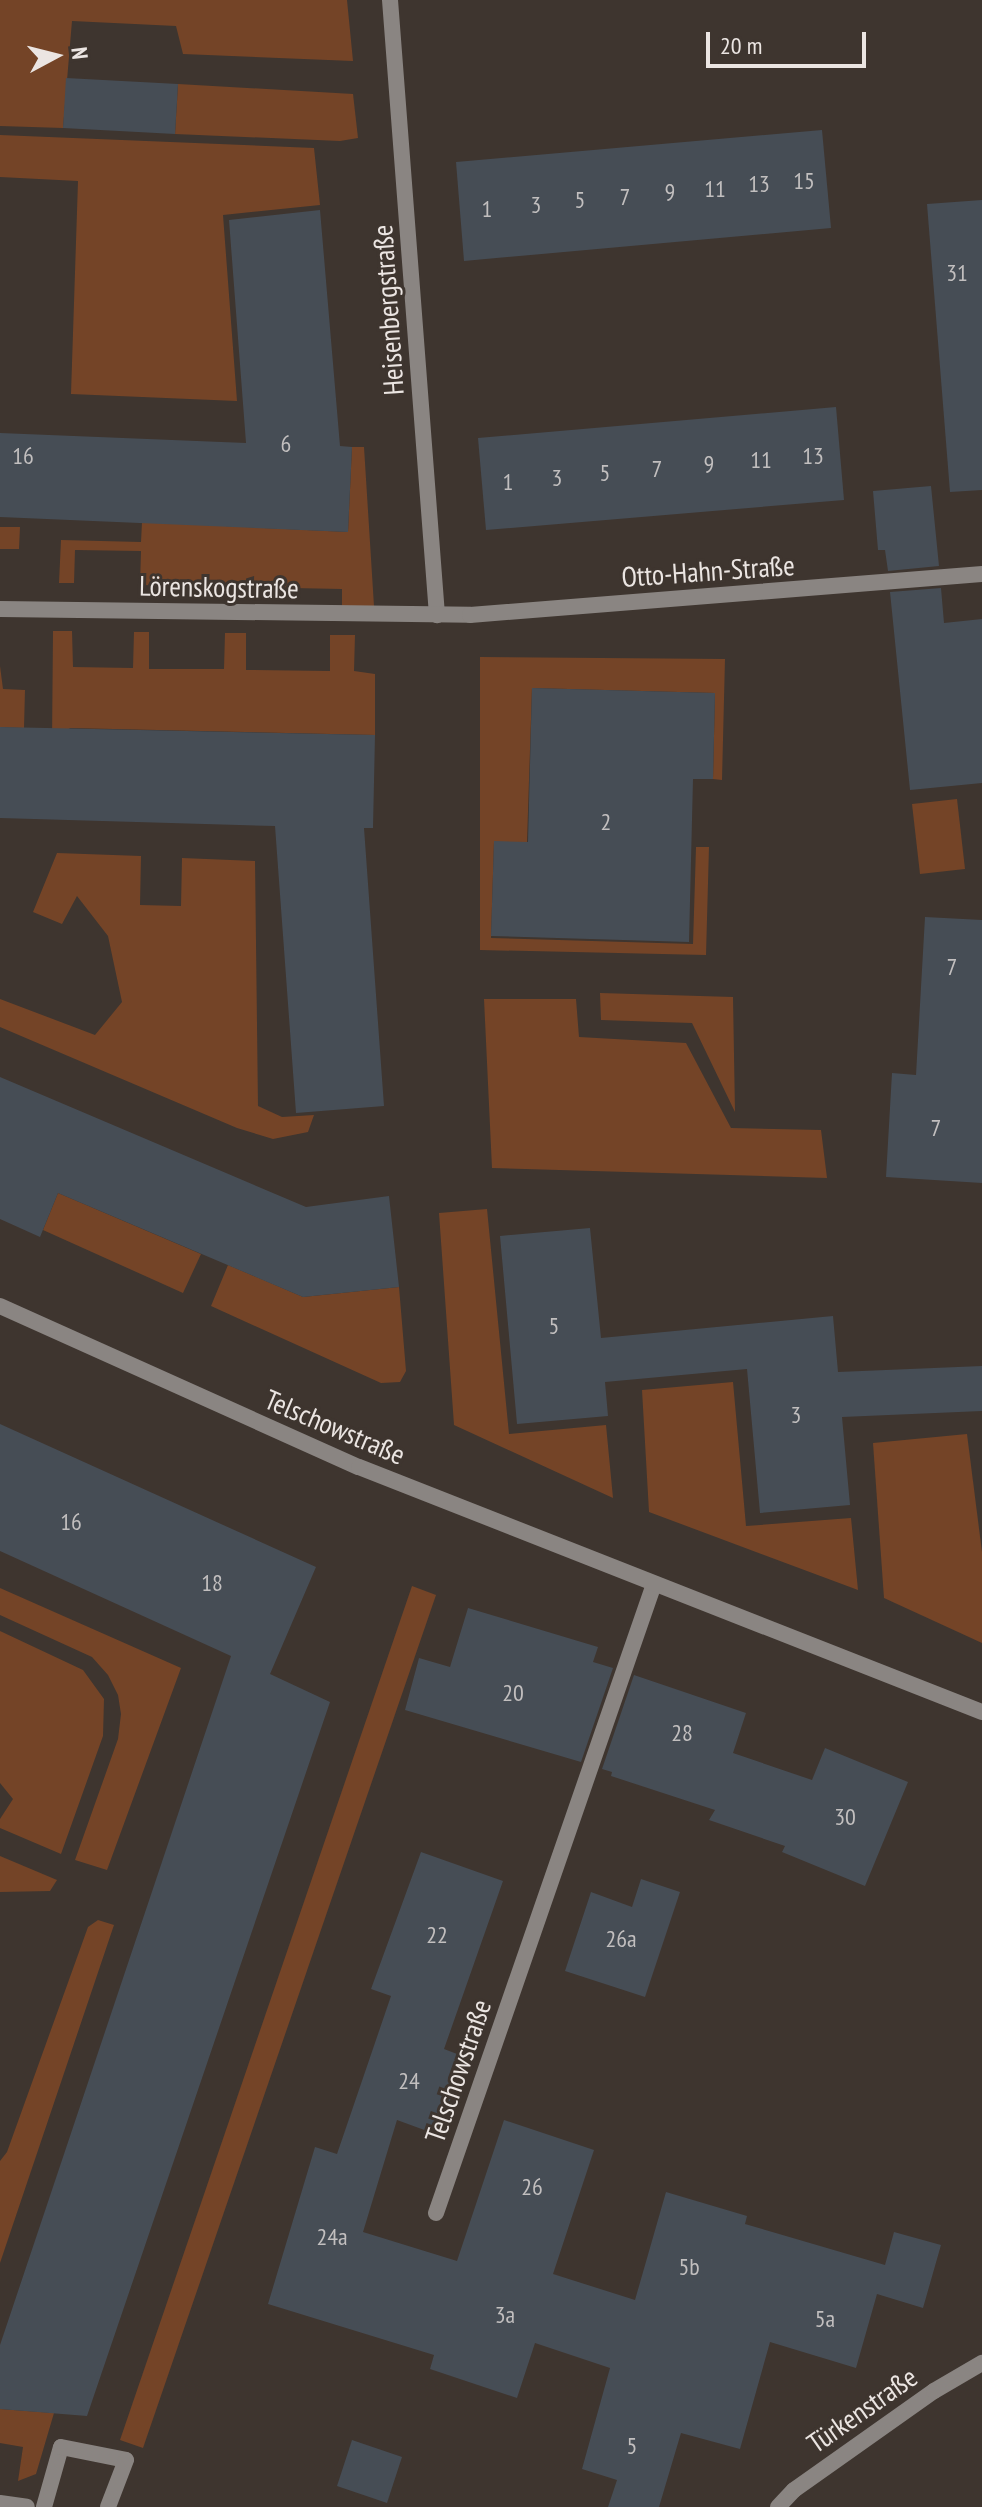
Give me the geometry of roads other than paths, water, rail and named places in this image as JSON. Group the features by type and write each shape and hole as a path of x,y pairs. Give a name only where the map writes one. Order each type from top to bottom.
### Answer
{"street":[{"name":"Heisenbergstraße","path":"390,0 437,615"},
{"name":"Otto-Hahn-Straße","path":"437,615 827,589 982,574"},
{"name":"Lörenskogstraße","path":"0,609 437,615"},
{"name":"Telschowstraße","path":"0,1306 350,1463 982,1712"},
{"name":"Telschowstraße","path":"436,2213 654,1584"},
{"name":"Türkenstraße","path":"778,2507 807,2481 934,2391 982,2363"},
{"path":"44,2507 61,2447 126,2460 108,2507"},
{"path":"0,2503 27,2507"}]}
